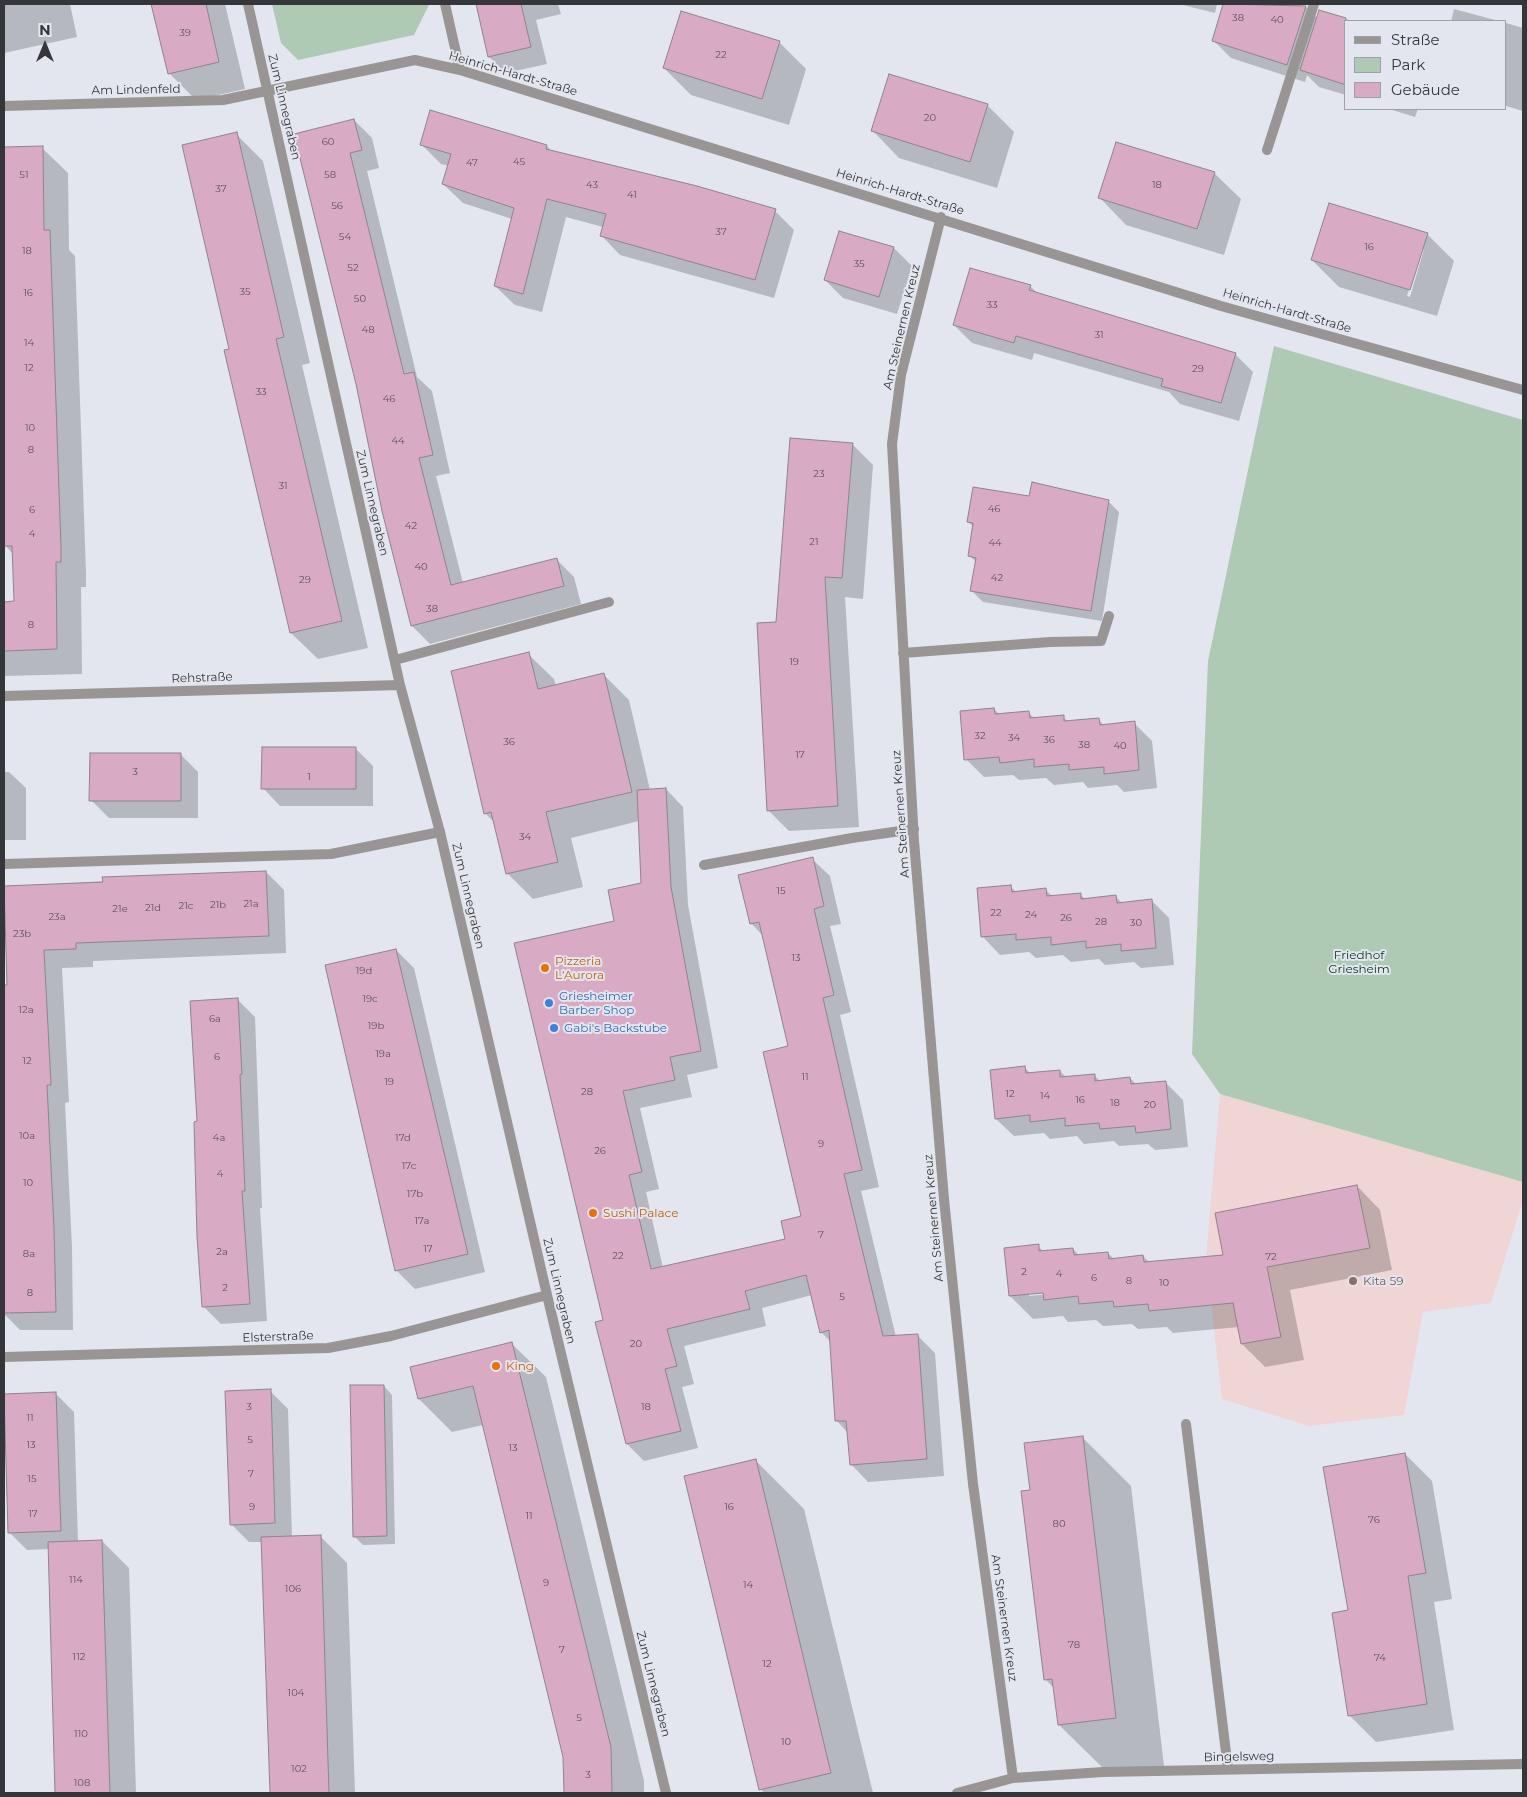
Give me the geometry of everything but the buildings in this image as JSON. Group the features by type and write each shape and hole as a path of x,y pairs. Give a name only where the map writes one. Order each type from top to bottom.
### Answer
{"street":[{"name":"Zum Linnegraben","path":"248,4 400,685 440,832 547,1295 666,1793"},
{"path":"445,4 460,70"},
{"path":"1267,150 1314,4"},
{"name":"Heinrich-Hardt-Straße","path":"268,91 415,60 460,70 1221,306 1523,390"},
{"name":"Am Lindenfeld","path":"4,106 223,100 268,91"},
{"name":"Am Steinernen Kreuz","path":"941,218 901,375 892,444 914,829 944,1199 966,1417 1013,1778"},
{"path":"395,660 609,602"},
{"path":"903,653 1050,642 1101,641 1109,616"},
{"name":"Rehstraße","path":"4,696 400,685"},
{"path":"704,865 852,838 914,829"},
{"path":"4,864 331,854 440,832"},
{"name":"Elsterstraße","path":"4,1357 328,1348 391,1336 547,1295"},
{"path":"1186,1424 1228,1769"},
{"name":"Bingelsweg","path":"957,1793 1013,1778 1103,1772 1523,1764"}],"shaded area":[{"name":"Kita 59","path":"1220,1094 1523,1182 1523,1200 1491,1303 1423,1312 1404,1415 1309,1426 1222,1399 1206,1259"}],"green space":[{"path":"272,4 429,5 414,35 298,60 281,43"},
{"name":"Friedhof Griesheim","path":"1274,346 1523,420 1523,1182 1220,1094 1192,1054 1208,661"}],"place":[{"name":"Pizzeria L'Aurora","path":"545,968"},
{"name":"Griesheimer Barber Shop","path":"549,1003"},
{"name":"Gabi's Backstube","path":"554,1028"},
{"name":"Sushi Palace","path":"593,1213"},
{"name":"Kita 59","path":"1353,1281"},
{"name":"King","path":"496,1366"}]}
